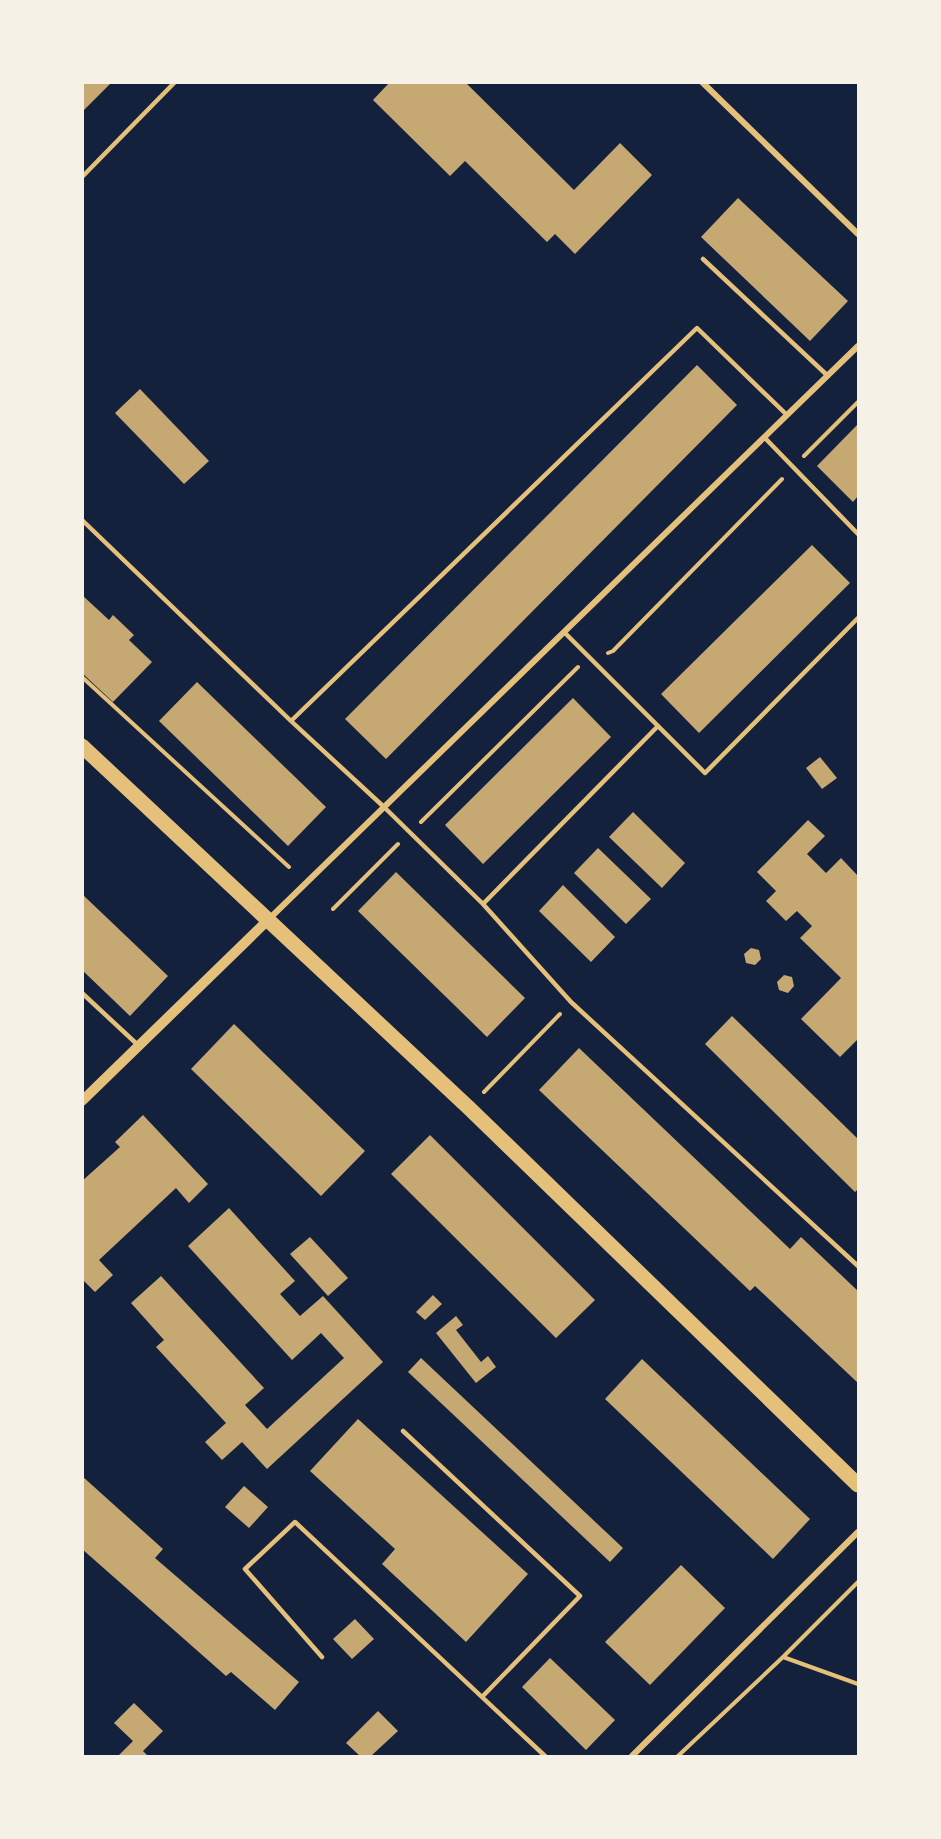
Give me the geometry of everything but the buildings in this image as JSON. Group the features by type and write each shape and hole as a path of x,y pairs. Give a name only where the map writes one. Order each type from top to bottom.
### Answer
{"main road":[{"path":"82,746 469,1108 858,1485"}],"street":[{"path":"702,82 858,234"},
{"path":"82,1101 858,346"},
{"path":"633,1756 858,1532"}],"lane":[{"path":"82,177 175,82"},
{"path":"703,259 828,376"},
{"path":"291,721 697,328 787,415"},
{"path":"764,437 858,534"},
{"path":"82,520 483,904 572,1002 858,1266"},
{"path":"564,632 705,773 858,618"},
{"path":"483,904 658,726"},
{"path":"82,993 139,1046"},
{"path":"403,1431 580,1596 482,1697"},
{"path":"322,1657 245,1569 295,1522 545,1756"}],"path":[{"path":"82,678 289,867"},
{"path":"469,1108 572,1002"},
{"path":"678,1756 858,1582"},
{"path":"783,1657 858,1684"}]}
